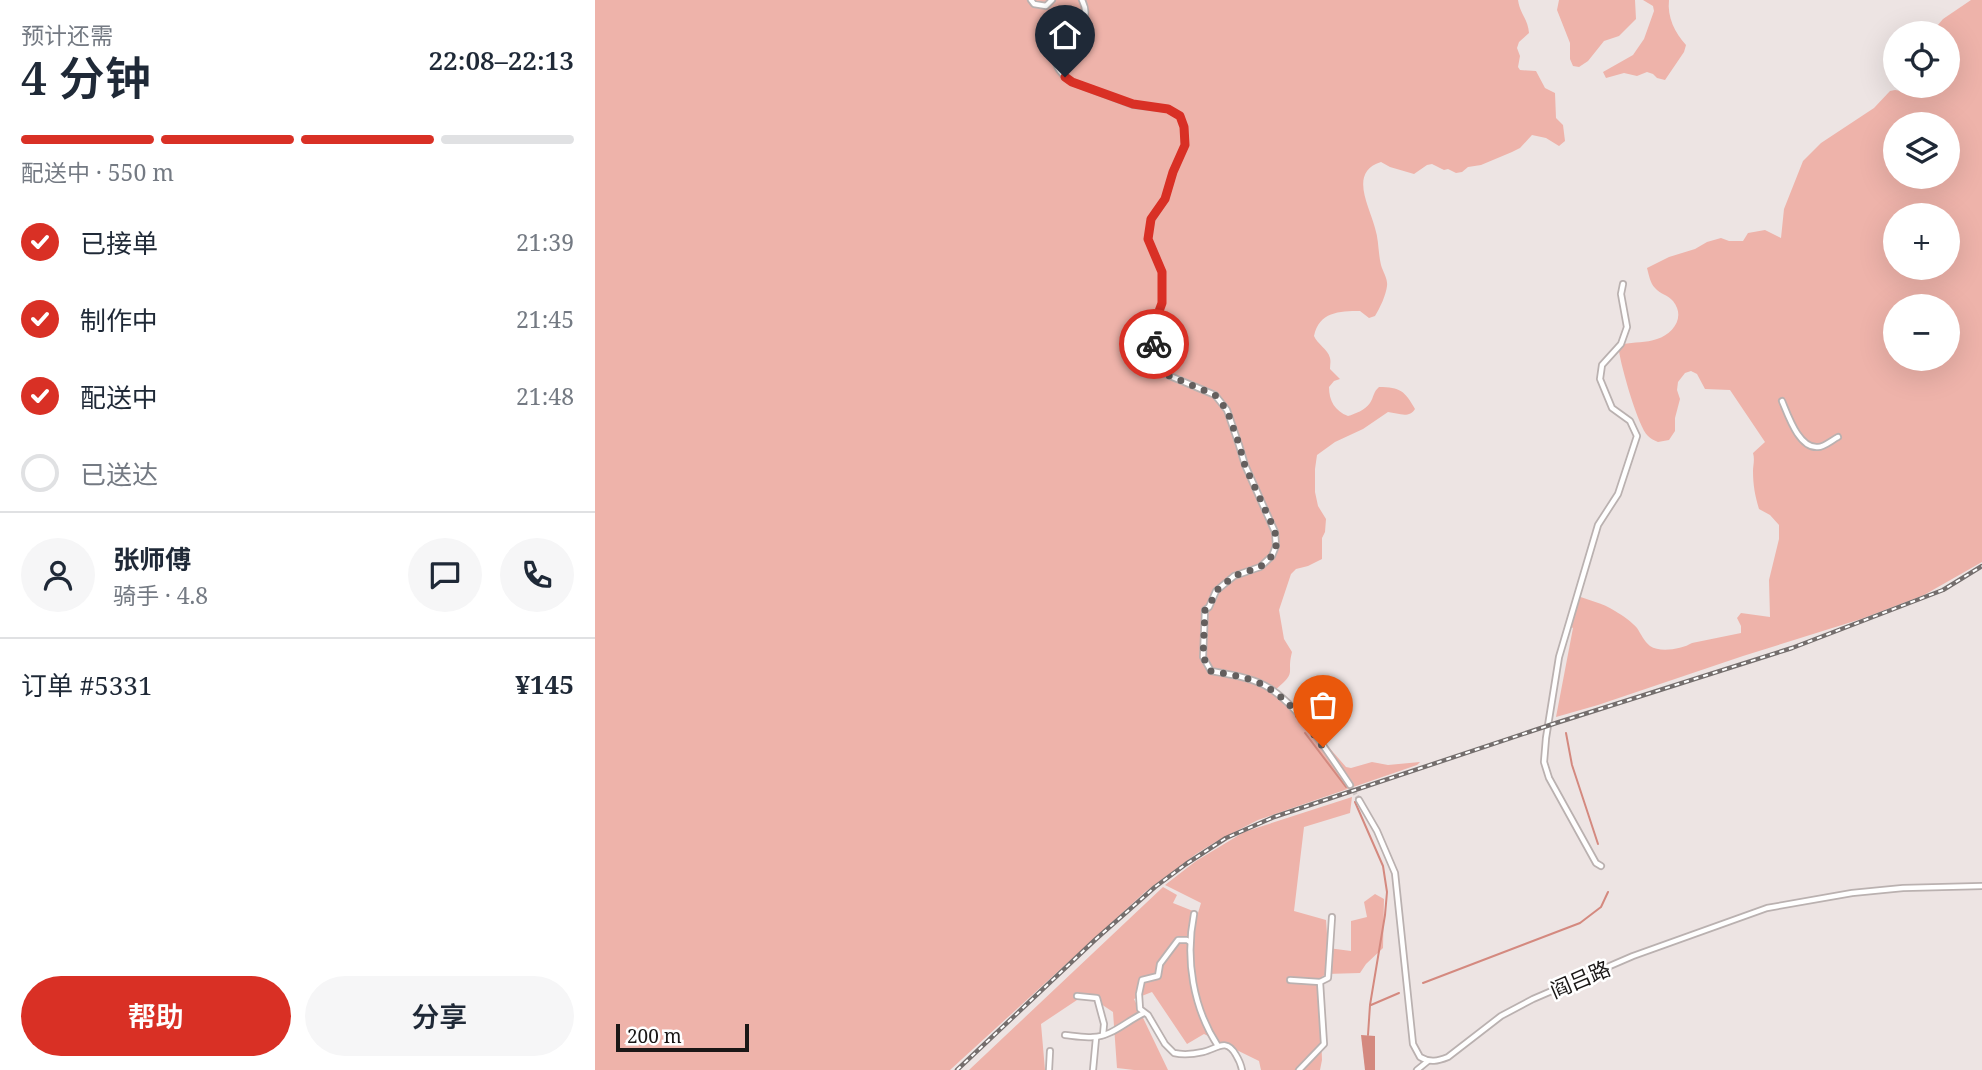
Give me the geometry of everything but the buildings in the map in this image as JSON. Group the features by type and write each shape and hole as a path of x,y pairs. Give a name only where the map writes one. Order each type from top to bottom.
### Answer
{"street":[{"path":"1031,0 1034,4 1045,6 1052,0"},
{"path":"1082,0 1085,6 1083,22 1056,55 1057,64 1065,77 1133,104 1168,109 1180,116 1184,127 1185,145 1165,199 1151,219 1148,239 1162,272 1162,303 1154,325 1154,354 1163,373 1215,395 1227,410 1245,466 1275,531 1276,546 1272,556 1260,567 1234,576 1216,591 1205,610 1203,657 1211,671 1231,674 1265,686 1296,711 1350,785"},
{"path":"1601,866 1596,863 1549,778 1544,762 1559,657 1598,525 1618,494 1637,436 1630,421 1612,408 1600,379 1602,365 1621,344 1627,327 1621,294 1623,284"},
{"path":"1782,401 1797,433 1806,445 1818,447 1838,438"},
{"path":"1359,800 1377,831 1395,873 1413,1044 1420,1057 1428,1060 1417,1070"},
{"name":"阎吕路","path":"1428,1060 1438,1061 1448,1057 1501,1016 1533,999 1633,956 1767,908 1852,892 1982,886"},
{"path":"1194,914 1190,942 1191,970 1202,1017 1218,1046"},
{"path":"1290,980 1320,982 1328,978 1332,917"},
{"path":"1190,942 1178,940 1160,964 1158,976 1142,980 1140,1009 1148,1016 1174,1054 1202,1052 1229,1045 1242,1070"},
{"path":"1299,1070 1324,1044 1320,982"},
{"path":"1077,996 1097,998 1104,1024 1103,1035"},
{"path":"1065,1035 1096,1038 1144,1013"},
{"path":"1093,1070 1096,1038"},
{"path":"1049,1070 1050,1051"}],"shaded area":[{"path":"595,0 1518,0 1529,33 1519,42 1517,48 1520,56 1518,67 1520,70 1536,71 1545,88 1555,93 1556,118 1563,125 1565,141 1559,146 1546,138 1532,135 1520,148 1512,152 1456,173 1432,164 1414,174 1381,162 1371,167 1363,182 1387,281 1384,297 1375,316 1369,318 1360,311 1331,314 1320,322 1314,336 1329,355 1330,369 1340,379 1329,387 1330,397 1340,411 1348,416 1363,410 1379,387 1401,391 1415,409 1406,415 1388,412 1317,455 1315,492 1318,506 1326,519 1322,559 1296,569 1291,574 1279,610 1284,639 1292,652 1290,672 1287,679 1275,690 1293,706 1346,767 1372,762 1388,765 1420,762 1258,820 1196,854 1145,892 950,1070 595,1070"},
{"path":"1559,0 1635,0 1636,19 1619,36 1604,41 1588,61 1579,67 1573,66 1570,43 1557,10"},
{"path":"1643,0 1669,0 1669,13 1673,24 1686,45 1684,52 1665,80 1647,72 1637,76 1624,73 1606,78 1603,72 1633,55 1644,39 1654,11 1653,6"},
{"path":"1971,0 1982,0 1982,562 1924,595 1861,619 1556,717 1573,628 1567,625 1575,595 1621,614 1635,626 1650,646 1665,650 1741,633 1737,618 1741,613 1770,617 1769,580 1779,539 1779,525 1770,515 1759,509 1753,476 1753,453 1765,442 1730,390 1705,389 1697,374 1691,371 1685,373 1678,382 1680,399 1675,431 1669,440 1658,442 1651,439 1635,409 1619,351 1623,344 1663,337 1673,329 1678,319 1677,307 1653,286 1647,268 1721,238 1743,241 1748,233 1765,230 1781,238 1784,209 1803,161 1821,143 1874,108 1883,98 1960,98 1960,21 1941,21"},
{"path":"1352,797 1350,813 1304,827 1294,911 1326,920 1328,948 1351,951 1351,921 1367,917 1364,902 1375,894 1384,899 1383,948 1360,973 1326,974 1319,979 1322,1060 1320,1070 1261,1070 1259,1061 1204,1034 1187,1044 1152,992 1134,999 1168,1070 1117,1068 1113,1012 1086,994 1041,1024 1045,1070 969,1070 1163,887 1177,895 1173,903 1198,913 1201,903 1165,885 1196,861 1244,832"},
{"path":"1361,1035 1375,1036 1375,1070 1365,1070"}],"waterway":[{"path":"1305,733 1346,787"},
{"path":"1566,733 1572,765 1598,844"},
{"path":"1355,802 1383,866 1387,892 1368,1035"},
{"path":"1423,983 1580,923 1601,907 1608,892"},
{"path":"1371,1005 1399,993"}],"tunnel":[{"path":"1350,785 1359,800"}],"railway":[{"path":"957,1070 1155,887 1226,838 1274,817 1792,648 1943,590 1982,566"}],"way so far":[{"path":"1154,344 1154,354 1163,373 1215,395 1227,410 1245,466 1275,531 1276,546 1272,556 1260,567 1234,576 1216,591 1205,610 1203,657 1211,671 1231,674 1265,686 1296,711 1323,747"}],"route":[{"path":"1065,77 1133,104 1168,109 1180,116 1184,127 1185,145 1165,199 1151,219 1148,239 1162,272 1162,303 1154,325 1154,344"}]}
